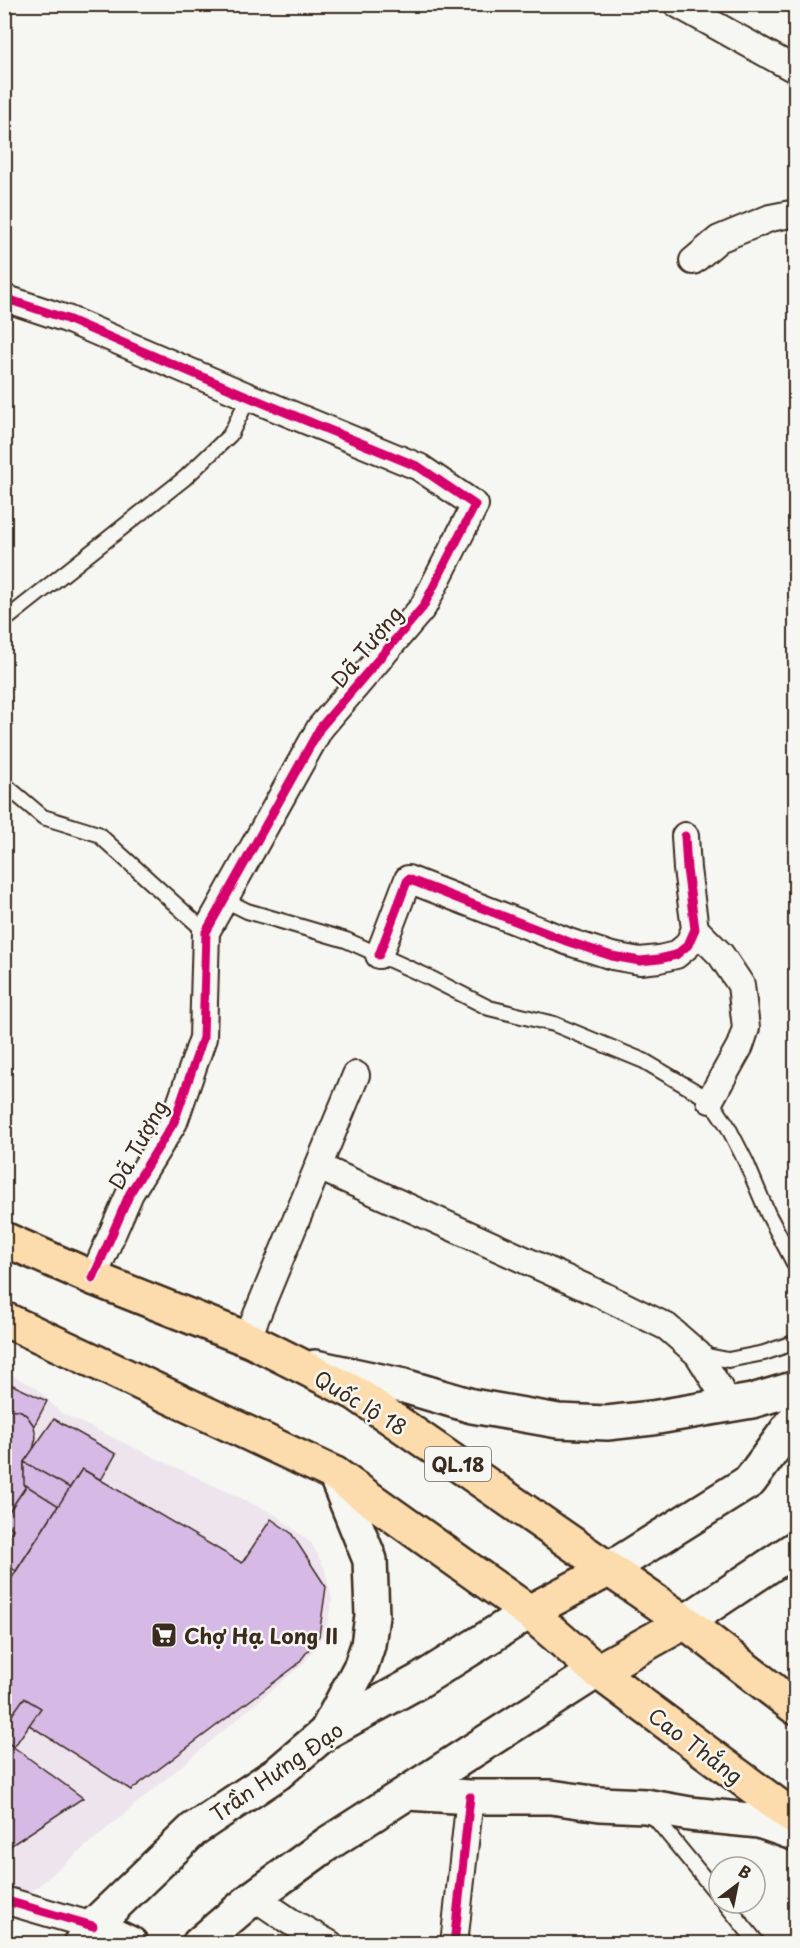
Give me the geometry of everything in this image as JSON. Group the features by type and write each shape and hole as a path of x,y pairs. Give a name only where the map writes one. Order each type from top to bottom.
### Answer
{"main road":[{"name":"Quốc lộ 18","path":"4,1239 93,1278 247,1339 355,1393 685,1622"},
{"path":"4,1319 334,1474 529,1612 597,1671"},
{"path":"296,1363 404,1386 472,1406 558,1421 607,1423 652,1418 752,1401 795,1388"},
{"path":"529,1612 608,1570 750,1481 795,1418"},
{"path":"326,1732 361,1666 368,1646 372,1616 370,1560 334,1474"},
{"path":"199,1944 254,1896 327,1844 597,1671 685,1622 795,1548"},
{"name":"Trần Hưng Đạo","path":"86,1935 194,1829 278,1773 326,1732 419,1681 529,1612"},
{"name":"QL.18","path":"685,1622 795,1708"},
{"name":"Cao Thắng","path":"597,1671 795,1819"},
{"path":"408,1793 470,1797 551,1797 600,1804 645,1806 690,1814 759,1821 795,1834"},
{"path":"86,1935 131,1944"}],"street":[{"path":"677,4 795,70"},
{"path":"693,261 719,238 770,218 795,213"},
{"name":"Dã Tượng","path":"4,298 67,319 419,467 475,505 423,607 320,729 206,932 203,1038 174,1122 130,1193 93,1278"},
{"path":"379,955 408,879 569,942 612,956 640,961 676,955 688,945 695,929 685,836"},
{"path":"695,929 721,955 741,985 746,1028 740,1047 710,1100"},
{"path":"247,1339 357,1075"},
{"path":"319,1167 602,1295 667,1327 698,1354 729,1404"},
{"path":"454,1944 470,1797"},
{"path":"254,1896 291,1922 330,1944"},
{"path":"4,1900 86,1935"}],"lane":[{"path":"4,621 185,478 230,435 249,397"},
{"path":"4,784 43,817 98,834 206,932"},
{"path":"225,900 247,911 346,940 426,976 489,1008 554,1024 644,1061 710,1100 731,1134 795,1267"},
{"path":"698,1354 729,1360 764,1353 795,1342"},
{"path":"645,1806 707,1881"},
{"path":"735,1915 758,1944"}],"shaded area":[{"name":"Chợ Hạ Long II","path":"5,1372 35,1387 61,1413 276,1515 312,1544 325,1570 332,1600 326,1629 304,1663 31,1892 5,1883"}],"building":[{"path":"4,1381 47,1401 34,1426 21,1411 4,1408"},
{"path":"4,1408 21,1411 27,1416 34,1426 36,1437 33,1450 24,1462 25,1488 4,1519"},
{"path":"54,1419 116,1454 101,1480 82,1469 16,1571 4,1563 4,1541 13,1529 4,1519 25,1488 24,1462"},
{"path":"24,1462 88,1498 76,1517 24,1484"},
{"name":"Chợ Hạ Long II","path":"82,1469 242,1563 271,1519 291,1533 326,1587 319,1636 297,1665 131,1790 4,1709 4,1590"},
{"path":"4,1521 13,1529 4,1541"},
{"path":"24,1698 41,1708 14,1747 4,1740 4,1726"},
{"path":"4,1740 83,1798 4,1850"}],"cycle path":[{"path":"4,298 67,319 419,467 475,505 423,607 320,728 206,932 203,1038 174,1122 130,1193 93,1278"},
{"path":"379,955 408,879 569,942 612,956 640,961 676,955 688,945 695,929 685,836"},
{"path":"454,1944 470,1797"},
{"path":"4,1900 93,1926"}],"place":[{"name":"Chợ Hạ Long II","path":"164,1635"}]}
